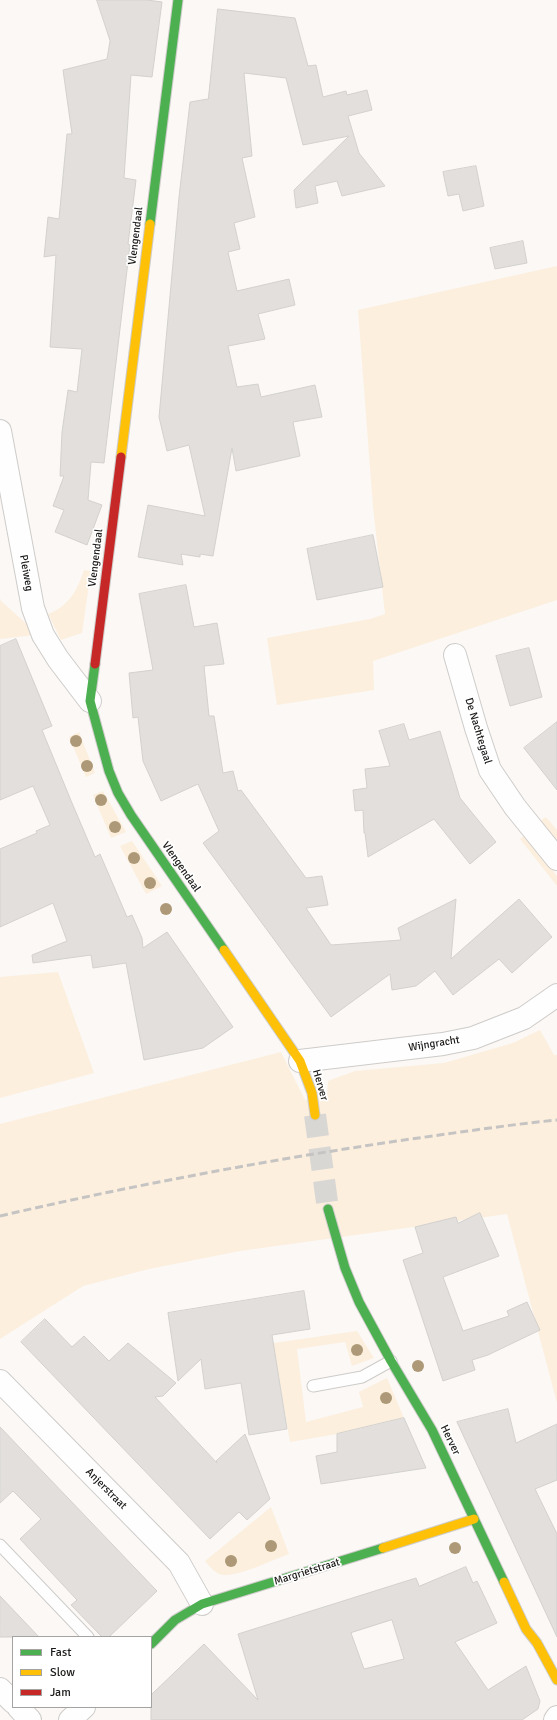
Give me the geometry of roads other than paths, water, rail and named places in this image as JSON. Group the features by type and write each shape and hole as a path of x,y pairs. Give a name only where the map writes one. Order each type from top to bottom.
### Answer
{"street":[{"name":"Vlengendaal","path":"178,0 90,701 109,771 118,793 128,810 300,1061"},
{"name":"Pleiweg","path":"0,431 33,608 43,634 58,659 90,701"},
{"name":"De Nachtegaal","path":"455,655 490,770 515,807 557,859"},
{"name":"Wijngracht","path":"300,1061 443,1044 473,1038 524,1018 557,995"},
{"name":"Herver","path":"300,1061 312,1093 315,1115"},
{"name":"Herver","path":"328,1209 351,1286 367,1320 432,1430 526,1629 537,1644 557,1680"},
{"name":"Anjerstraat","path":"0,1381 179,1563 202,1604"},
{"name":"Margrietstraat","path":"152,1643 175,1620 202,1604 474,1519"},
{"path":"0,1688 12,1701"},
{"path":"19,1708 30,1720"},
{"path":"70,1720 83,1708"}],"lane":[{"path":"313,1386 362,1377 391,1361"},
{"path":"0,1545 87,1636"}],"tunnel":[{"path":"315,1115 328,1209"}],"railway":[{"path":"0,1216 151,1184 302,1156 404,1140 557,1120"}]}
